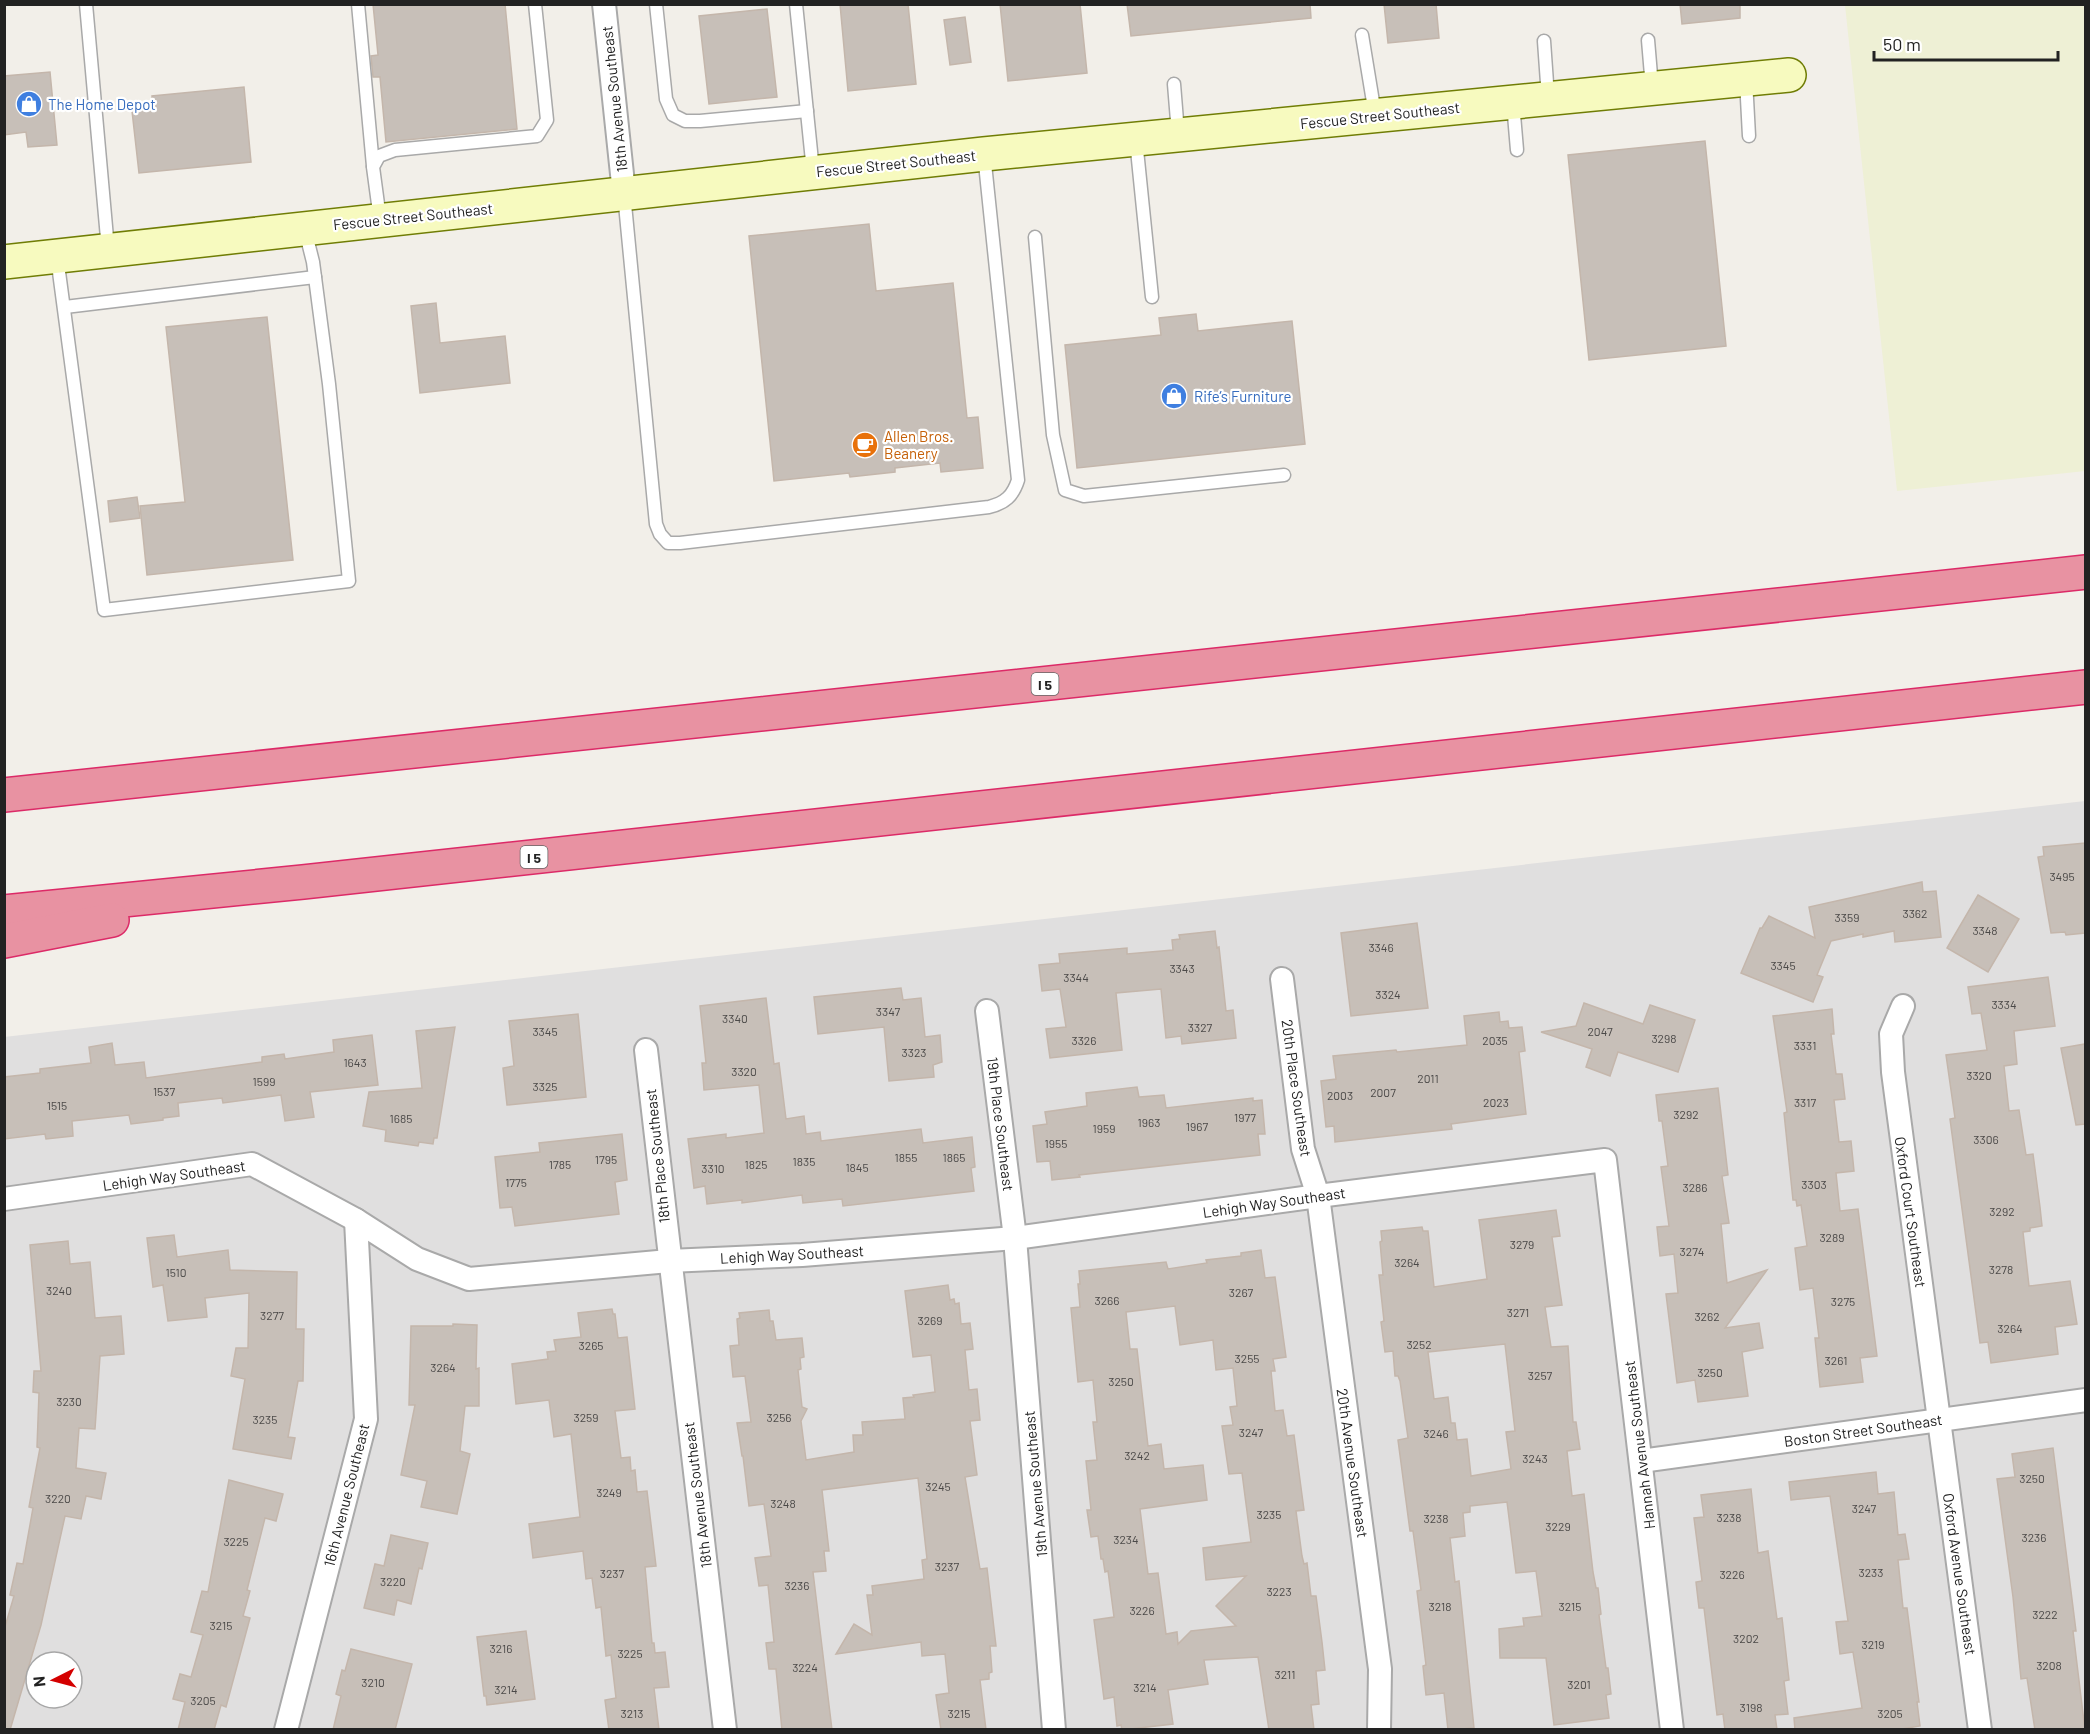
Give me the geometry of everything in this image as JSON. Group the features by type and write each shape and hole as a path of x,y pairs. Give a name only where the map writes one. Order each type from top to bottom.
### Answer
{"highway":[{"name":"I 5","path":"4,795 2085,572"},
{"name":"I 5","path":"4,912 303,882 2085,687"},
{"path":"4,941 303,882"}],"street":[{"name":"18th Avenue Southeast","path":"604,4 624,193"},
{"name":"Fescue Street Southeast","path":"4,262 984,154 1789,75"},
{"name":"20th Place Southeast","path":"1282,979 1302,1149 1318,1196"},
{"name":"Oxford Court Southeast","path":"1903,1006 1892,1034 1893,1072 1939,1419"},
{"name":"19th Place Southeast","path":"987,1011 1015,1238"},
{"name":"18th Place Southeast","path":"646,1050 669,1261"},
{"name":"Lehigh Way Southeast","path":"4,1199 252,1164 356,1220 417,1258 469,1279 669,1261 802,1255 1015,1238 1318,1196 1605,1161"},
{"name":"Hannah Avenue Southeast","path":"1605,1161 1672,1730"},
{"name":"20th Avenue Southeast","path":"1318,1196 1380,1669 1379,1730"},
{"name":"16th Avenue Southeast","path":"286,1730 366,1419 356,1220"},
{"name":"19th Avenue Southeast","path":"1015,1238 1054,1730"},
{"name":"18th Avenue Southeast","path":"669,1261 725,1730"},
{"name":"Boston Street Southeast","path":"1641,1461 2085,1400"},
{"name":"Oxford Avenue Southeast","path":"1939,1419 1980,1730"}],"lane":[{"path":"86,4 108,250"},
{"path":"358,4 380,220"},
{"path":"373,167 379,156 395,150 537,136 547,120 535,4"},
{"path":"656,4 666,99 673,115 685,121 700,121 807,111"},
{"path":"796,4 813,172"},
{"path":"1362,36 1376,115"},
{"path":"1648,40 1652,88"},
{"path":"1544,41 1548,98"},
{"path":"1746,79 1749,136"},
{"path":"1174,84 1178,135"},
{"path":"1513,102 1517,150"},
{"path":"1136,139 1152,297"},
{"path":"624,193 656,524 660,534 668,543 680,543 989,507 1007,500 1014,492 1018,480 984,154"},
{"path":"57,256 104,610 349,581 329,384 315,277 305,228"},
{"path":"1035,237 1053,435 1065,490 1084,496 1284,475"},
{"path":"65,307 315,277"}],"shaded area":[{"path":"2085,801 2085,1729 5,1729 4,1037"}],"green space":[{"path":"1845,5 2085,5 2085,471 1897,491"}],"building":[{"path":"373,4 505,4 517,129 386,142 380,77 373,77 371,56 378,55"},
{"path":"840,4 908,4 916,84 848,91"},
{"path":"1000,4 1080,4 1087,73 1008,81"},
{"path":"1127,4 1310,4 1311,18 1131,36"},
{"path":"1384,4 1436,4 1439,38 1388,43"},
{"path":"1680,4 1740,4 1740,18 1682,24"},
{"path":"767,9 777,97 709,104 699,16"},
{"path":"965,17 971,62 950,65 944,20"},
{"name":"The Home Depot","path":"50,72 57,145 28,147 26,132 4,135 4,76"},
{"path":"244,87 251,162 139,173 132,111 153,109 152,96"},
{"path":"1705,141 1726,346 1589,360 1568,155"},
{"path":"869,224 876,291 953,283 967,418 978,417 983,468 941,472 940,463 895,468 895,472 850,477 849,473 774,481 749,236"},
{"path":"436,303 440,343 505,336 510,383 420,393 411,306"},
{"path":"1196,314 1198,331 1292,321 1305,444 1077,468 1065,345 1161,335 1159,318"},
{"path":"267,317 293,560 147,575 140,506 185,502 166,327"},
{"path":"137,497 140,518 110,522 108,501"},
{"path":"2085,843 2085,933 2066,935 2065,932 2051,933 2038,857 2044,856 2043,847"},
{"path":"1922,882 1923,892 1936,891 1941,937 1895,942 1894,931 1863,937 1863,934 1831,941 1817,975 1823,977 1813,1002 1741,973 1760,928 1769,916 1815,938 1809,907"},
{"path":"1978,895 2019,919 1988,972 1947,948"},
{"path":"1417,923 1428,1008 1351,1016 1341,933"},
{"path":"1215,931 1226,1011 1233,1010 1236,1038 1182,1044 1181,1036 1166,1038 1161,989 1116,993 1122,1050 1050,1058 1046,1029 1066,1027 1060,989 1042,991 1039,965 1060,963 1059,954 1127,948 1127,954 1173,950 1172,940 1180,939 1179,935"},
{"path":"2048,977 2055,1026 2014,1031 2017,1064 2004,1066 2009,1111 2019,1110 2026,1155 2033,1154 2040,1207 2042,1226 2023,1232 2029,1286 2070,1281 2077,1324 2055,1327 2058,1354 1991,1363 1988,1342 1980,1343 1950,1119 1955,1118 1946,1055 1987,1050 1981,1013 1972,1014 1968,987"},
{"path":"901,988 903,1000 921,998 925,1037 940,1035 942,1062 933,1065 934,1077 889,1081 884,1027 818,1034 814,997"},
{"path":"766,998 774,1064 779,1063 786,1119 804,1116 806,1134 820,1132 821,1141 921,1129 923,1143 972,1137 975,1167 971,1168 974,1191 843,1206 842,1199 803,1203 802,1195 742,1203 742,1200 707,1204 705,1186 694,1188 688,1139 726,1134 726,1138 764,1133 759,1085 704,1090 702,1063 706,1063 700,1006"},
{"path":"1584,1003 1643,1024 1650,1005 1695,1020 1678,1072 1618,1052 1610,1076 1586,1067 1592,1049 1541,1032 1576,1026"},
{"path":"1832,1009 1834,1034 1831,1034 1836,1074 1842,1074 1845,1099 1834,1100 1839,1142 1851,1141 1854,1171 1836,1173 1840,1211 1858,1209 1877,1356 1860,1358 1863,1382 1820,1387 1815,1338 1819,1338 1813,1288 1800,1290 1795,1248 1807,1246 1801,1205 1797,1206 1796,1200 1793,1200 1784,1113 1787,1112 1773,1016"},
{"path":"1499,1012 1500,1022 1508,1021 1509,1028 1522,1027 1525,1051 1519,1052 1526,1114 1451,1124 1452,1129 1335,1142 1334,1126 1326,1127 1321,1081 1336,1079 1333,1056 1467,1045 1464,1016"},
{"path":"578,1014 586,1097 507,1105 503,1068 514,1066 509,1021"},
{"path":"455,1027 437,1138 434,1138 433,1144 419,1142 418,1146 385,1141 386,1130 363,1126 369,1092 422,1088 416,1031"},
{"path":"372,1035 378,1085 310,1092 314,1117 285,1121 281,1095 223,1103 222,1098 178,1103 179,1116 163,1118 163,1120 131,1124 129,1115 72,1121 73,1136 46,1139 45,1134 4,1139 4,1077 40,1073 40,1069 91,1063 89,1047 112,1043 115,1065 144,1062 146,1078 262,1062 262,1057 284,1054 285,1059 334,1052 333,1040"},
{"path":"2085,1044 2085,1124 2076,1125 2061,1048"},
{"path":"1137,1087 1139,1097 1164,1095 1166,1108 1253,1098 1253,1101 1262,1100 1265,1134 1258,1134 1260,1155 1052,1180 1050,1161 1037,1162 1033,1126 1047,1124 1045,1112 1087,1106 1086,1093"},
{"path":"1718,1088 1728,1175 1722,1176 1729,1223 1721,1224 1727,1283 1767,1270 1725,1328 1759,1323 1763,1348 1742,1352 1748,1396 1698,1402 1695,1380 1677,1383 1666,1294 1678,1293 1674,1254 1660,1256 1657,1227 1669,1226 1661,1167 1668,1166 1656,1095"},
{"path":"622,1134 627,1180 615,1182 619,1214 515,1226 512,1207 500,1208 495,1157 540,1152 539,1143"},
{"path":"1556,1210 1560,1236 1552,1237 1562,1305 1545,1307 1551,1347 1568,1346 1573,1422 1576,1422 1580,1449 1567,1451 1572,1496 1584,1494 1611,1694 1606,1695 1609,1718 1554,1725 1546,1658 1500,1658 1499,1629 1524,1626 1523,1618 1542,1616 1536,1571 1516,1573 1507,1502 1470,1506 1470,1512 1463,1513 1465,1536 1450,1538 1455,1582 1459,1581 1474,1728 1448,1730 1444,1693 1426,1695 1423,1666 1426,1665 1417,1591 1421,1590 1413,1531 1410,1531 1398,1440 1408,1438 1400,1381 1398,1376 1395,1376 1393,1351 1385,1352 1381,1322 1384,1321 1379,1275 1383,1275 1381,1231 1422,1227 1423,1231 1428,1231 1434,1287 1487,1279 1479,1220","holes":["1505,1344 1515,1431 1506,1432 1511,1469 1471,1476 1467,1439 1457,1440 1455,1423 1451,1423 1448,1397 1434,1399 1428,1352"]},
{"path":"174,1235 177,1257 228,1250 230,1270 297,1272 296,1329 304,1329 303,1381 298,1381 288,1437 295,1438 291,1459 233,1449 245,1379 231,1376 236,1348 248,1348 249,1293 205,1298 207,1317 168,1321 163,1285 153,1287 147,1238"},
{"path":"68,1241 70,1264 90,1262 95,1318 121,1316 124,1354 100,1356 95,1429 79,1428 76,1468 106,1473 101,1499 86,1496 81,1519 65,1516 41,1625 34,1650 24,1650 24,1683 10,1730 6,1730 4,1729 4,1630 14,1596 10,1595 17,1563 23,1564 33,1508 29,1507 40,1448 37,1447 39,1393 33,1392 34,1371 41,1371 30,1245"},
{"path":"1261,1250 1265,1278 1275,1277 1286,1357 1273,1359 1275,1371 1271,1371 1275,1411 1283,1410 1287,1436 1294,1435 1304,1510 1296,1511 1302,1556 1304,1564 1307,1563 1311,1596 1316,1596 1325,1670 1316,1671 1319,1704 1311,1705 1314,1730 1269,1730 1258,1657 1204,1660 1208,1684 1168,1690 1173,1724 1122,1730 1121,1725 1117,1726 1114,1697 1104,1699 1094,1620 1114,1617 1108,1571 1105,1572 1103,1559 1101,1559 1098,1536 1091,1537 1087,1510 1091,1510 1086,1461 1097,1460 1093,1422 1097,1422 1093,1380 1078,1382 1071,1308 1080,1307 1079,1271 1166,1262 1168,1269 1207,1263 1206,1260 1241,1256 1241,1253","holes":["1175,1306 1180,1345 1213,1340 1216,1370 1233,1368 1237,1406 1230,1407 1233,1425 1222,1426 1229,1474 1242,1473 1251,1542 1203,1548 1206,1580 1246,1576 1216,1606 1236,1626 1191,1631 1178,1644 1177,1632 1166,1634 1158,1573 1148,1574 1140,1509 1207,1500 1203,1465 1164,1469 1161,1444 1148,1446 1137,1349 1130,1349 1126,1312"]},
{"path":"948,1285 950,1300 954,1299 955,1304 959,1303 961,1324 970,1323 973,1349 965,1350 969,1390 977,1389 980,1420 970,1421 977,1475 965,1477 980,1569 987,1568 996,1646 990,1646 992,1672 989,1673 989,1679 980,1680 986,1730 941,1730 936,1695 949,1693 945,1654 922,1656 921,1642 836,1654 854,1624 872,1635 867,1595 873,1595 872,1586 924,1579 922,1560 927,1559 918,1478 822,1490 829,1551 824,1551 826,1571 813,1572 832,1730 782,1730 776,1669 769,1669 766,1643 774,1642 768,1585 759,1586 755,1558 771,1556 764,1504 749,1506 737,1423 751,1422 745,1376 733,1377 730,1346 739,1345 737,1319 740,1318 739,1313 769,1310 776,1340 802,1338 804,1357 800,1358 801,1369 798,1370 802,1407 807,1409 801,1421 806,1460 854,1452 853,1435 863,1435 862,1422 905,1419 903,1398 935,1392 931,1355 913,1357 905,1291"},
{"path":"612,1309 615,1314 618,1338 627,1337 635,1409 615,1411 621,1458 630,1457 631,1471 635,1470 637,1492 647,1491 656,1566 645,1567 652,1643 654,1643 655,1653 665,1652 669,1687 654,1688 659,1730 609,1730 605,1700 616,1698 611,1655 606,1656 601,1607 596,1608 592,1578 586,1579 583,1551 533,1558 529,1524 580,1517 571,1434 554,1437 549,1400 516,1404 512,1364 548,1359 547,1352 556,1351 554,1340 581,1337 578,1313"},
{"path":"453,1324 477,1325 476,1369 479,1368 479,1406 465,1406 460,1451 470,1454 457,1514 421,1507 427,1481 401,1475 415,1405 409,1405 411,1326 453,1326"},
{"path":"2053,1448 2076,1631 2073,1631 2085,1730 2035,1730 2027,1678 2021,1679 2013,1597 1997,1479 2015,1477 2012,1454"},
{"path":"1876,1472 1878,1494 1894,1492 1898,1535 1905,1534 1909,1559 1898,1560 1903,1608 1907,1608 1920,1726 1896,1730 1795,1730 1794,1718 1862,1708 1853,1652 1840,1654 1836,1622 1848,1621 1830,1496 1791,1500 1789,1482"},
{"path":"229,1480 283,1494 276,1521 265,1518 243,1616 250,1618 226,1707 221,1705 214,1730 178,1730 185,1702 173,1699 180,1674 191,1677 203,1635 191,1632 202,1591 208,1592"},
{"path":"1751,1489 1758,1553 1768,1551 1777,1619 1782,1618 1789,1680 1784,1681 1788,1714 1775,1715 1777,1730 1725,1730 1723,1714 1717,1715 1704,1608 1699,1608 1696,1582 1702,1581 1694,1518 1704,1517 1701,1495"},
{"path":"391,1535 428,1543 422,1569 419,1568 411,1604 397,1600 394,1615 364,1608 375,1564 384,1566"},
{"path":"526,1631 535,1699 487,1705 477,1637"},
{"path":"351,1649 412,1664 395,1730 333,1730 341,1696 336,1694 342,1670 345,1671"}],"place":[{"name":"The Home Depot","path":"29,104"},
{"name":"Rife’s Furniture","path":"1174,396"},
{"name":"Allen Bros. Beanery","path":"865,445"}]}
